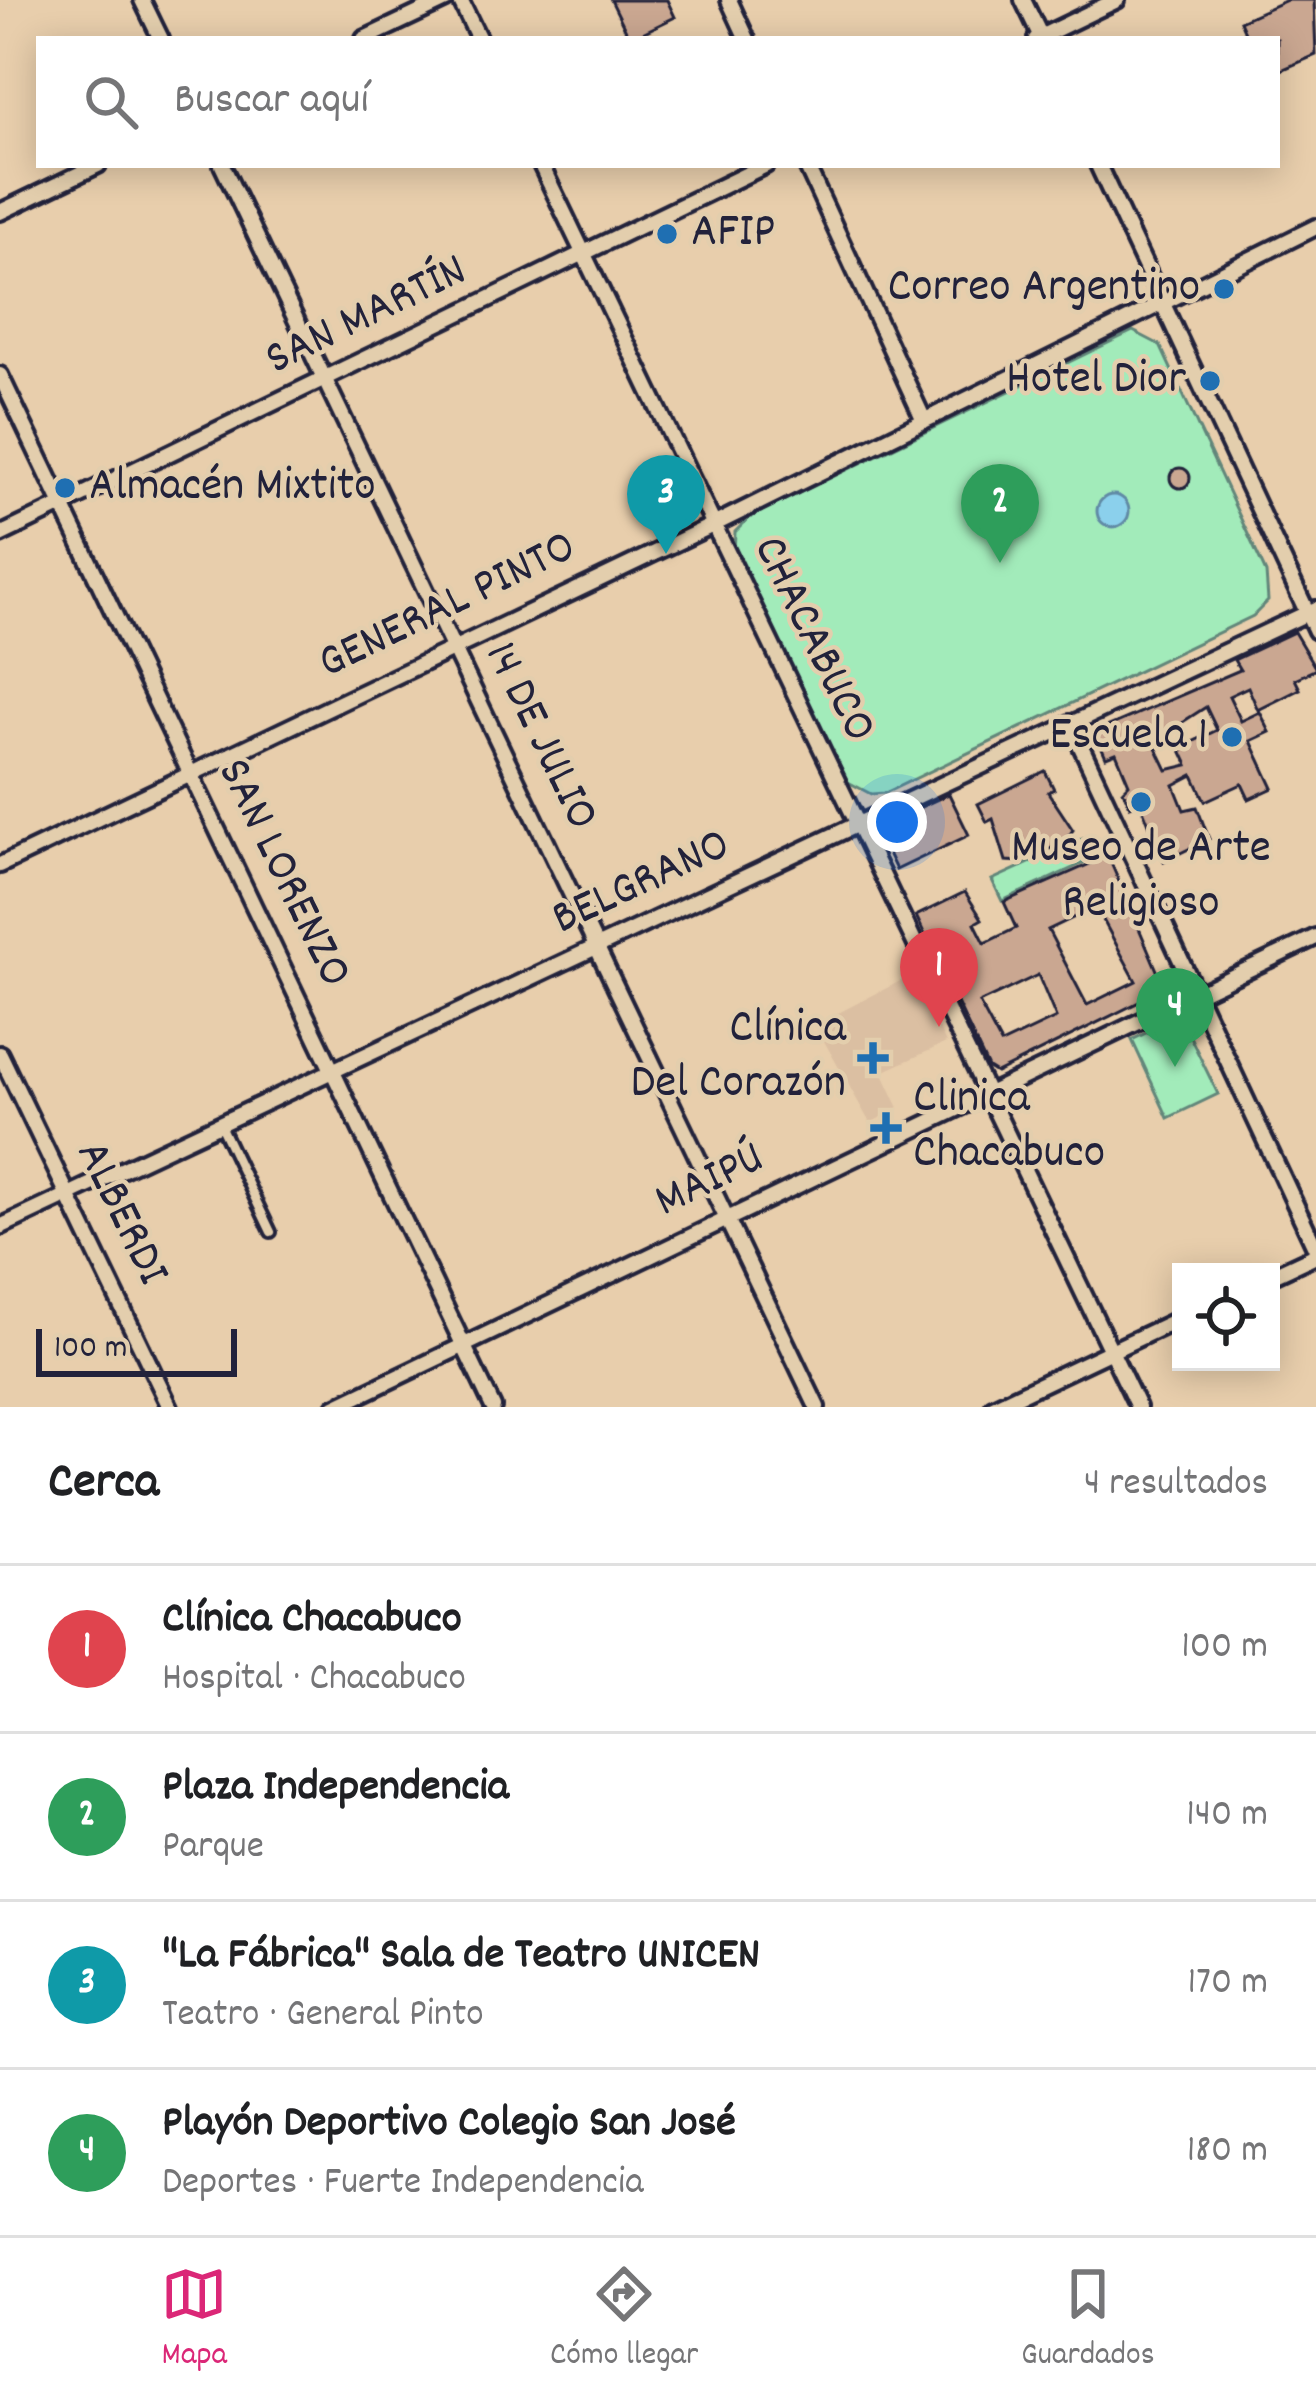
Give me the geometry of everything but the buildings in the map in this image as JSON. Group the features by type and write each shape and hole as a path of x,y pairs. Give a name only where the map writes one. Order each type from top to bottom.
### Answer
{"street":[{"path":"142,0 160,36"},
{"path":"370,36 446,0"},
{"path":"460,0 478,36"},
{"path":"729,0 746,36"},
{"path":"1023,0 1039,36"},
{"path":"1044,36 1117,0"},
{"path":"0,212 92,168"},
{"name":"14 DE JULIO","path":"223,168 818,1407"},
{"name":"CHACABUCO","path":"542,168 1138,1407"},
{"name":"SAN MARTÍN","path":"0,535 760,168"},
{"path":"807,168 923,418"},
{"path":"1099,168 1159,302 1312,611 1316,631"},
{"name":"GENERAL PINTO","path":"0,865 713,525 1316,227"},
{"name":"SAN LORENZO","path":"0,375 493,1407"},
{"name":"BELGRANO","path":"0,1228 1312,611"},
{"path":"1070,723 1316,1252 1280,1271"},
{"name":"MAIPÚ","path":"335,1407 1316,937"},
{"name":"ALBERDI","path":"0,1054 170,1407"},
{"path":"993,1407 1172,1322"}],"lane":[{"path":"220,1125 271,1232"}],"shaded area":[{"name":"Clínica Del Corazón","path":"912,975 946,1043 882,1072 899,1108 870,1123 815,1025"}],"green space":[{"path":"1133,331 1160,345 1266,573 1268,601 1253,616 885,793 871,794 848,782 734,553 735,532 750,517"},
{"path":"1084,838 1094,858 1002,901 992,880"},
{"path":"1180,1016 1218,1094 1168,1118 1132,1040"}],"water":[{"path":"1113,495 1124,500 1129,511 1124,522 1113,527 1102,522 1097,511 1102,500"}],"place":[{"name":"AFIP","path":"667,234"},
{"name":"Correo Argentino","path":"1224,289"},
{"name":"Hotel Dior","path":"1210,381"},
{"name":"Almacén Mixtito","path":"65,488"},
{"name":"\"La Fábrica\" Sala de Teatro UNICEN","path":"666,554"},
{"name":"Plaza Independencia","path":"1000,563"},
{"name":"Escuela 1","path":"1232,737"},
{"name":"Museo de Arte Religioso","path":"1141,802"},
{"name":"Clínica Chacabuco","path":"939,1027"},
{"name":"Clínica Del Corazón","path":"873,1058"},
{"name":"Playón Deportivo Colegio San José","path":"1175,1067"},
{"name":"Clinica Chacabuco","path":"886,1128"}]}
